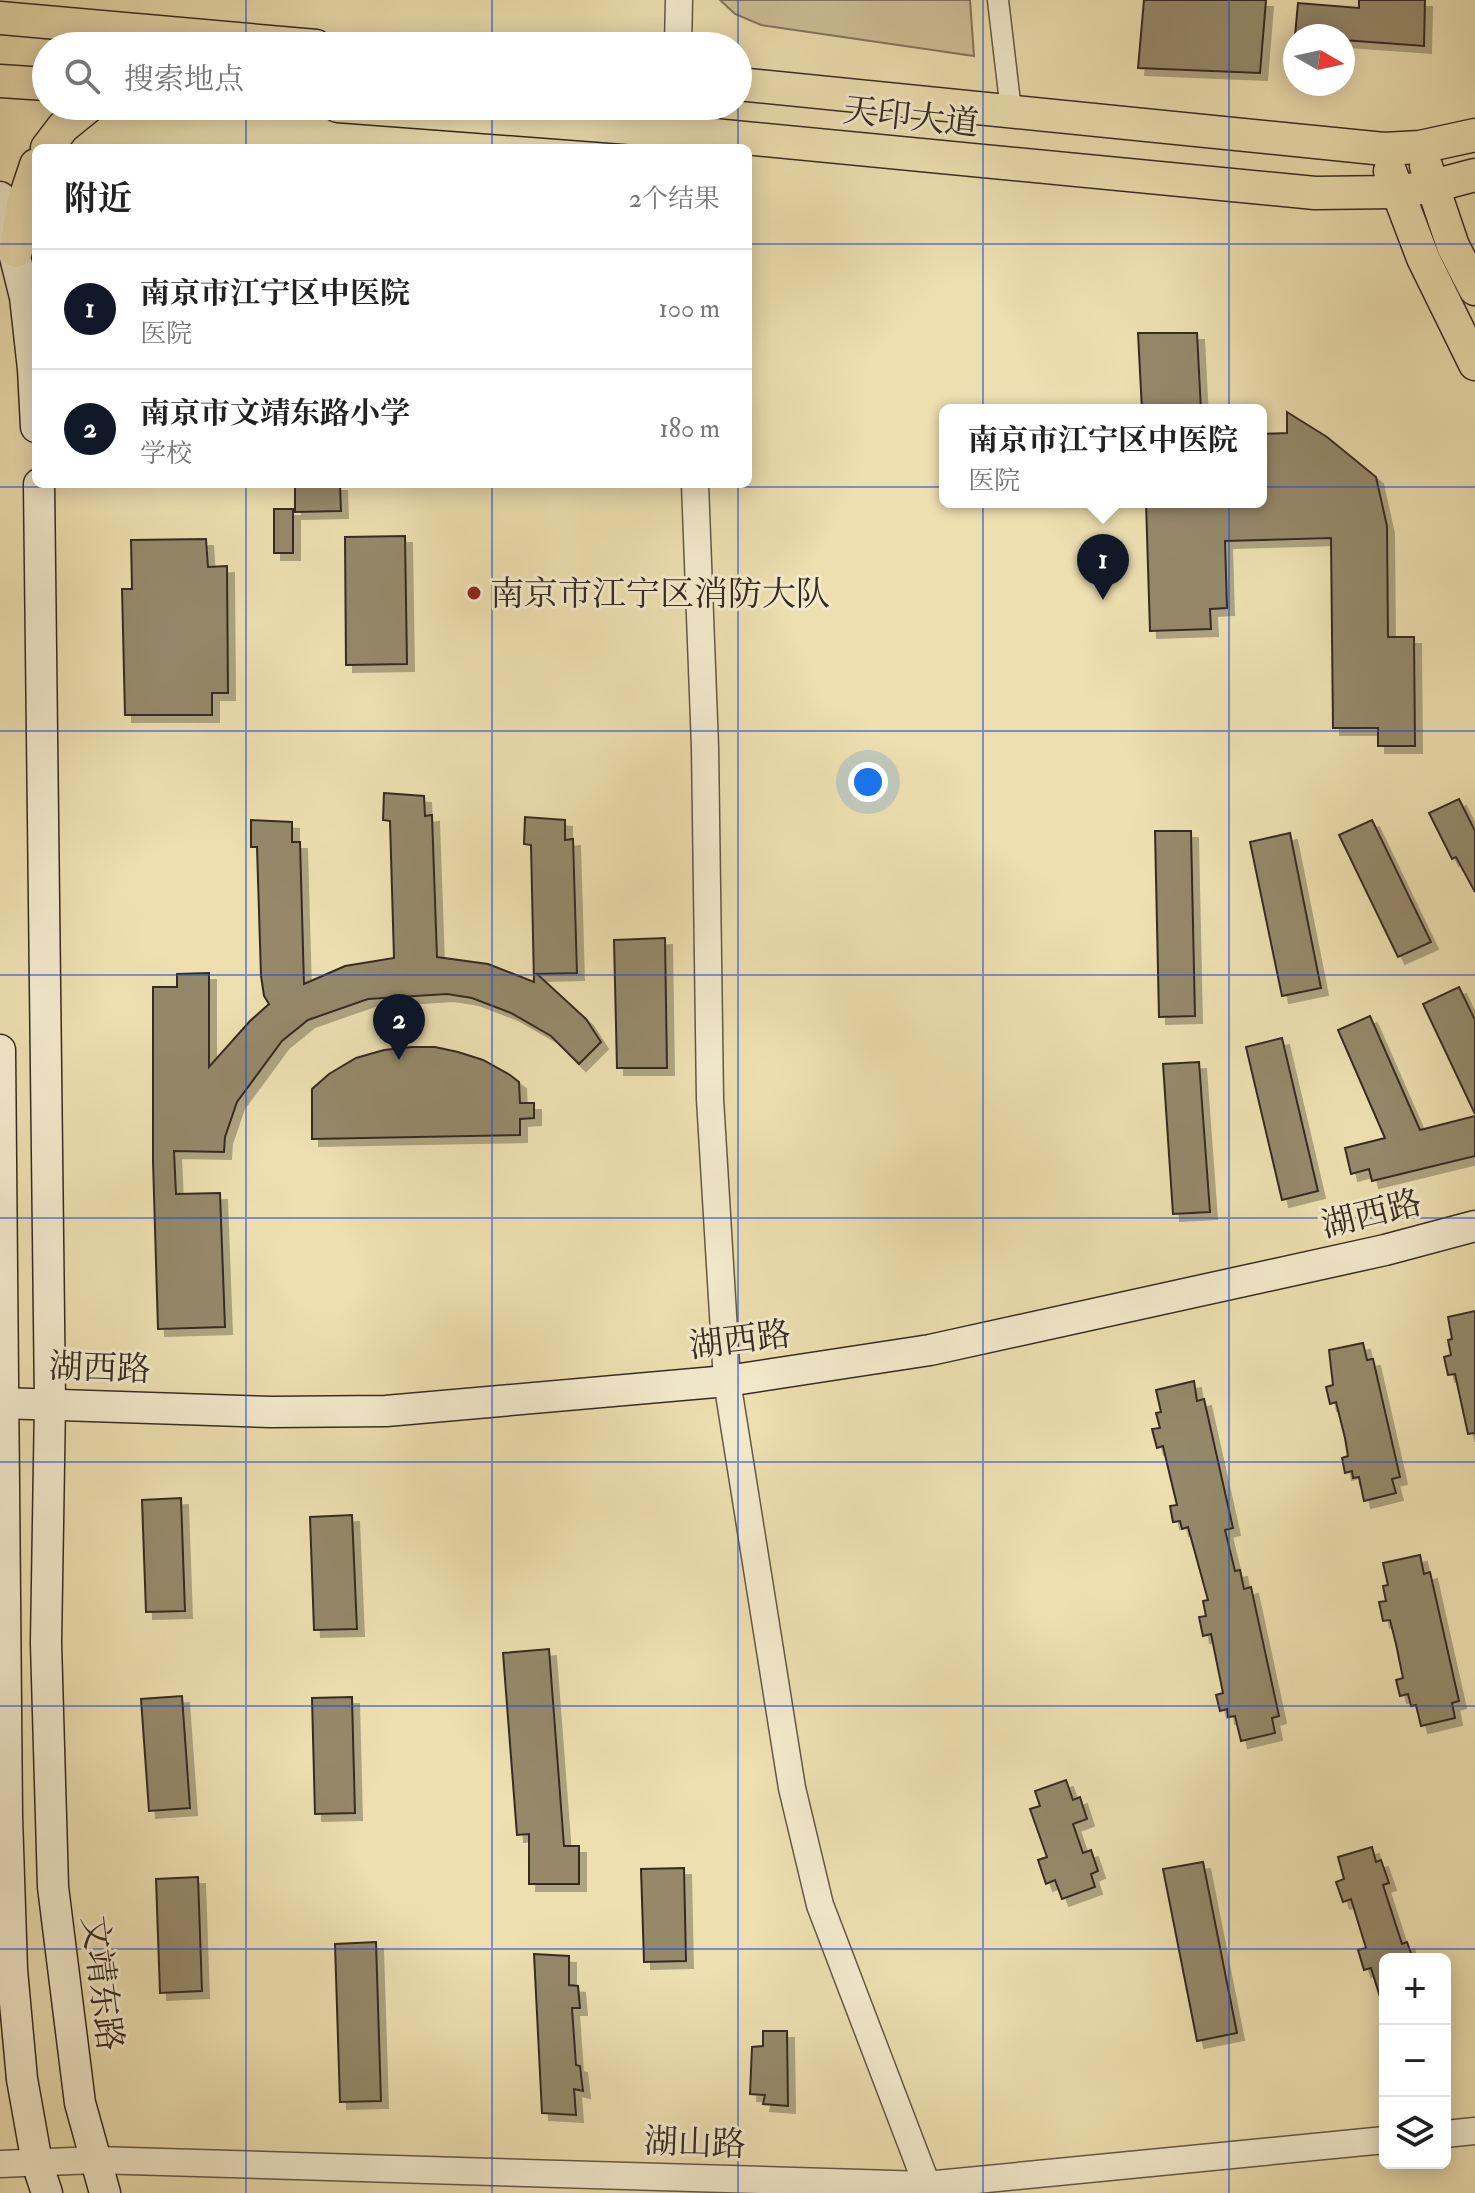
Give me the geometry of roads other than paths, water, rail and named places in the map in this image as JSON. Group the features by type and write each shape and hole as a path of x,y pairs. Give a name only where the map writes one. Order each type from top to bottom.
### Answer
{"main road":[{"path":"0,18 158,32"},
{"path":"0,81 32,83"},
{"name":"天印大道","path":"752,85 1384,149 1420,147 1475,135"},
{"path":"50,144 72,120"},
{"name":"天印大道","path":"480,120 731,144"},
{"name":"天印大道","path":"752,146 1315,193 1396,192 1475,175"},
{"path":"1420,147 1453,246 1475,289"},
{"path":"1384,149 1396,192 1423,258 1475,364"},
{"path":"16,251 23,204 32,177"},
{"path":"0,197 16,251 25,297 32,380"},
{"name":"文靖东路","path":"39,488 50,1403 46,1643 53,1887 80,2103 105,2193"},
{"path":"0,1050 1,1403 12,1970 22,2079 37,2163 47,2193"},
{"name":"湖西路","path":"1,1403 271,1412 386,1411 727,1381 930,1350 1385,1250 1475,1226"}],"street":[{"path":"678,32 679,0"},
{"path":"998,0 1011,111"},
{"path":"695,488 705,747 710,1099 727,1381 792,1788 820,1905 928,2189"},
{"path":"1451,2133 1475,2131"},
{"name":"湖山路","path":"0,2164 95,2160 928,2189 1379,2141"}],"place":[{"name":"南京市江宁区消防大队","path":"474,593"},
{"name":"南京市江宁区中医院","path":"1103,600"},
{"name":"南京市文靖东路小学","path":"399,1060"}]}
